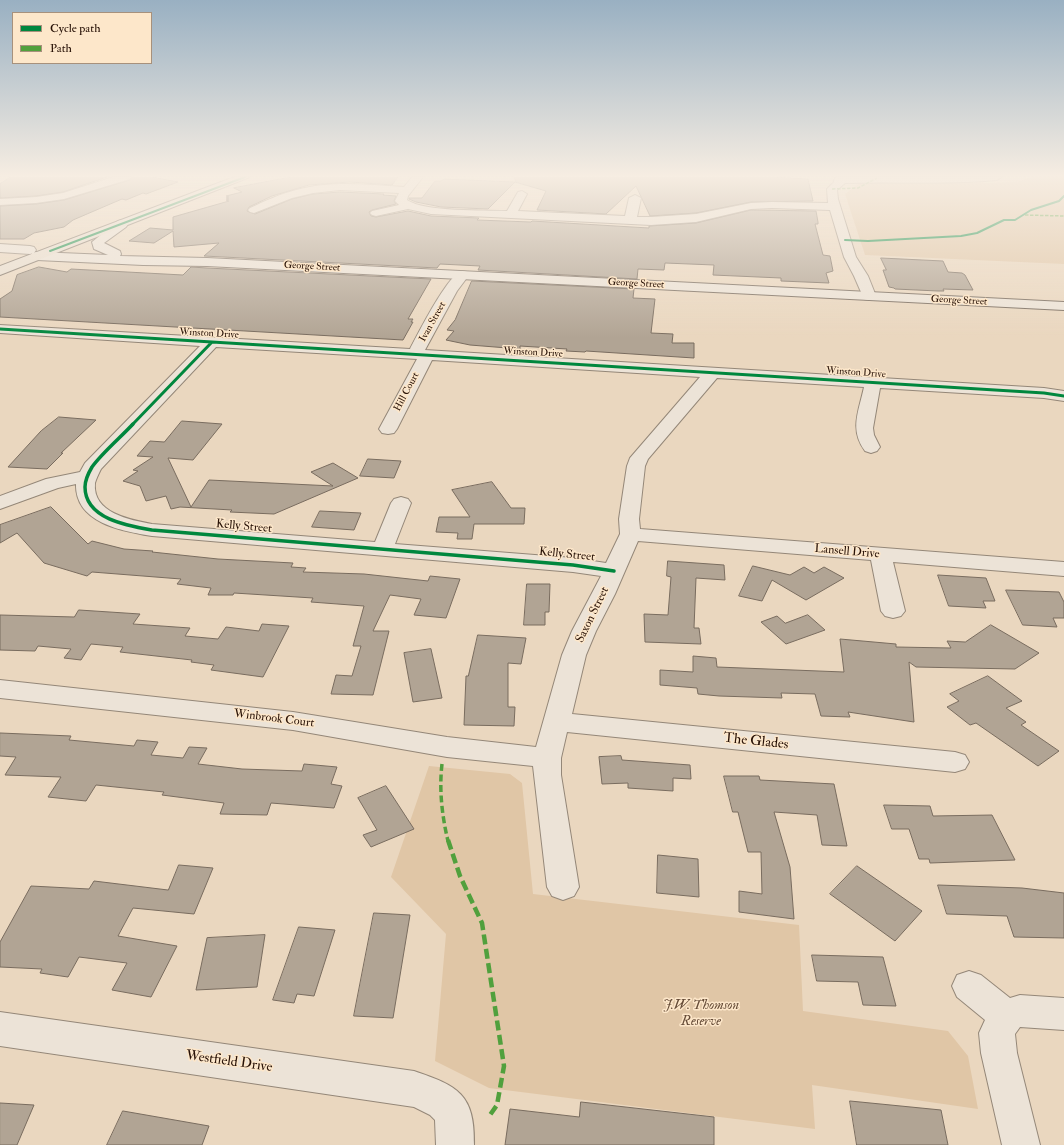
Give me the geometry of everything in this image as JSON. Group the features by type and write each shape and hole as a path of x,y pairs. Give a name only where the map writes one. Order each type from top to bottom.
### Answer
{"main road":[{"path":"0,271 33,253 90,230"},
{"path":"0,262 16,255 50,251 105,230"}],"street":[{"path":"113,230 98,242 98,246 115,254"},
{"path":"841,230 850,257 861,276 869,296"},
{"name":"George Street","path":"0,248 33,253 143,261 207,262"},
{"name":"George Street","path":"50,251 115,254 207,262 1064,306"},
{"path":"0,254 16,255"},
{"path":"850,257 851,276 855,295"},
{"name":"Ivan Street","path":"421,355 451,289 455,286 458,275"},
{"name":"Winston Drive","path":"2,331 713,372 1053,393 1064,396"},
{"path":"0,503 53,483 87,476 100,458 212,342"},
{"name":"Hill Court","path":"388,428 421,355"},
{"name":"Saxon Street","path":"563,887 547,775 548,758 574,655 584,631 604,594 630,534 629,519 636,466 639,458 713,372"},
{"path":"871,447 865,435 864,428 873,383"},
{"name":"Kelly Street","path":"87,476 85,487 86,496 90,505 99,514 129,526 152,530 573,564 614,571"},
{"path":"383,548 401,504"},
{"name":"Lansell Drive","path":"630,534 1064,568"},
{"path":"880,554 893,611"},
{"name":"Winbrook Court","path":"0,689 293,721 447,747 548,758"},
{"name":"The Glades","path":"557,722 955,762"},
{"path":"969,986 1006,1016"},
{"path":"1021,1145 999,1054 997,1033 1006,1016 1020,1011 1064,1014"},
{"name":"Westfield Drive","path":"0,1029 414,1089 437,1097 454,1128"}],"green space":[{"path":"857,230 1064,230 1064,264 865,255"},
{"name":"J.W. Thomson Reserve","path":"429,766 510,774 522,783 533,894 799,925 803,1011 948,1031 968,1056 978,1109 812,1085 815,1129 489,1088 435,1061 446,934 391,877"}],"building":[{"path":"0,230 47,230 34,233 24,239 0,239"},
{"path":"146,230 817,230 823,255 830,256 833,271 826,273 829,283 781,281 781,278 713,275 714,265 665,263 664,270 638,269 637,279 478,270 480,266 440,264 437,268 204,256 219,243 174,247 173,231 154,243 129,241"},
{"path":"881,258 943,261 948,272 962,273 965,275 973,290 943,289 944,291 938,291 895,289 889,287 883,270 886,270"},
{"path":"39,267 67,272 71,269 183,275 191,267 431,279 408,319 413,319 411,322 413,322 403,340 0,317 0,299 12,291 17,275"},
{"path":"472,281 634,289 633,298 655,299 651,333 673,334 672,343 694,343 694,358 566,351 567,349 520,346 520,349 470,345 446,340 454,331 447,330 455,320"},
{"path":"59,417 96,420 61,453 63,453 47,469 8,467 41,431"},
{"path":"182,421 222,424 193,460 168,458 191,507 209,480 333,486 311,472 333,463 358,478 274,514 230,512 232,510 180,507 171,509 166,496 146,501 140,486 123,481 138,471 133,470 153,457 137,456 150,441 164,442"},
{"path":"368,459 401,461 394,478 360,476"},
{"path":"492,482 511,508 525,508 524,524 474,524 472,539 457,539 458,533 436,532 439,517 470,517 452,490"},
{"path":"51,507 88,544 92,541 124,549 218,559 293,563 291,567 306,568 303,572 364,574 428,581 430,576 460,579 446,618 414,615 421,599 390,595 373,631 389,631 373,695 331,694 336,675 352,676 361,646 353,646 364,606 311,602 313,598 234,593 233,595 208,595 211,588 177,584 181,579 92,572 87,576 44,563 17,533 0,543 0,525"},
{"path":"320,511 361,513 354,530 312,527"},
{"path":"668,561 724,565 725,580 696,578 694,628 699,628 701,644 645,642 644,614 668,615 671,577 667,576"},
{"path":"753,566 790,575 804,567 814,573 824,567 844,578 806,600 772,580 762,601 739,596"},
{"path":"938,575 986,578 995,601 983,601 986,608 949,606"},
{"path":"527,584 550,584 549,612 545,612 545,625 524,625"},
{"path":"1006,590 1059,592 1064,602 1064,618 1053,618 1057,627 1023,625"},
{"path":"79,610 140,614 133,624 190,628 185,636 218,639 226,627 259,631 262,624 289,626 263,677 211,670 214,665 191,662 192,660 120,652 123,647 91,644 81,660 64,658 71,649 38,646 35,651 0,650 0,615 74,617"},
{"path":"808,615 825,630 786,644 761,622 777,616 785,623"},
{"path":"991,625 1039,653 1015,669 916,667 909,662 914,722 848,712 850,717 821,716 815,694 781,693 782,698 719,696 698,694 697,688 660,685 660,670 693,672 693,656 716,658 717,667 844,672 840,639 896,644 896,647 951,648 947,641 965,642"},
{"path":"478,635 526,638 521,664 508,663 508,707 515,707 514,726 464,725 466,676 468,676"},
{"path":"431,649 442,698 413,702 404,653"},
{"path":"988,676 1022,701 1006,708 1026,722 1021,725 1059,751 1038,766 976,723 970,725 947,707 959,701 950,694"},
{"path":"0,733 71,736 69,740 134,746 137,740 158,742 151,755 183,758 189,747 207,748 198,764 242,769 302,771 304,764 337,767 331,784 342,786 334,808 271,803 267,815 220,814 224,803 162,795 164,792 96,785 86,801 48,797 61,777 5,775 16,757 0,756"},
{"path":"621,756 622,760 690,765 691,779 673,778 673,791 628,788 628,783 602,784 599,757"},
{"path":"724,776 759,776 760,780 834,784 847,846 822,845 817,815 774,812 790,867 794,919 739,912 739,891 762,894 761,852 748,852 738,812 733,812"},
{"path":"386,786 414,829 371,847 363,835 377,830 358,798"},
{"path":"884,805 930,806 933,816 992,815 1015,860 930,863 929,859 919,859 909,829 892,829"},
{"path":"658,855 698,859 699,897 657,893"},
{"path":"179,865 213,868 194,914 133,908 118,936 177,946 151,997 112,990 127,963 79,957 68,977 40,973 42,969 0,967 0,942 31,886 89,889 94,881 168,890"},
{"path":"857,866 922,911 895,941 830,894"},
{"path":"938,885 1022,888 1064,893 1064,938 1014,937 1007,916 947,914"},
{"path":"374,913 410,915 393,1018 354,1016"},
{"path":"299,927 335,930 314,996 297,994 294,1003 273,1000"},
{"path":"265,935 257,987 196,990 207,938"},
{"path":"812,955 883,957 896,1006 863,1005 858,982 817,981"},
{"path":"850,1101 941,1110 948,1145 857,1145"},
{"path":"581,1102 714,1117 714,1145 505,1145 510,1109 579,1117"},
{"path":"0,1103 34,1105 17,1145 0,1145"},
{"path":"123,1111 209,1126 202,1145 107,1145"}],"marked path":[{"path":"442,764 440,791 447,836 455,864 482,923 504,1066 497,1105 490,1115"}],"cycle path":[{"path":"50,251 104,230"},
{"path":"845,240 868,241 961,236 982,230"},
{"path":"0,329 1044,393 1064,396"},
{"path":"212,342 92,467 85,482 85,495 90,505 100,513 125,524 152,530 573,565 614,571"}]}
